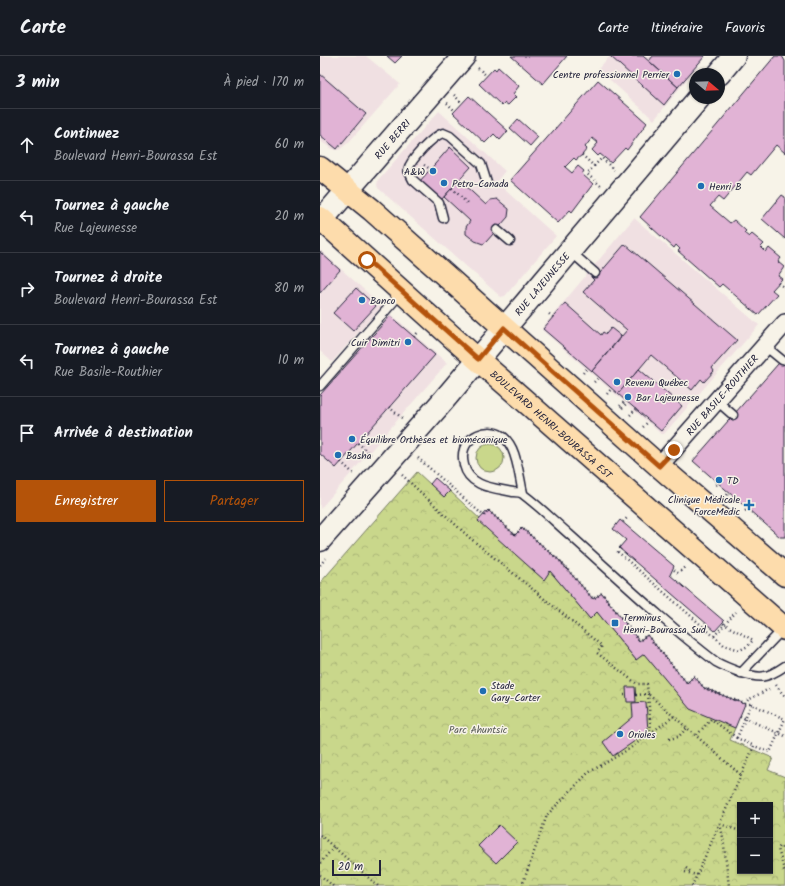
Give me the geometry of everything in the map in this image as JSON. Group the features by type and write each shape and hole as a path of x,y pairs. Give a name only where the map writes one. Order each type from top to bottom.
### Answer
{"main road":[{"path":"724,68 734,56"},
{"name":"RUE BERRI","path":"321,220 347,190 470,61"},
{"name":"RUE LAJEUNESSE","path":"320,540 478,359 693,104"},
{"path":"320,168 347,190 659,466 785,575"},
{"name":"BOULEVARD HENRI-BOURASSA EST","path":"321,220 785,628"}],"street":[{"name":"RUE BASILE-ROUTHIER","path":"659,466 785,323"}],"lane":[{"path":"443,218 439,203 413,180 408,170 411,163 434,138 442,134 450,136 481,164 487,183"},
{"path":"497,230 510,241"},
{"path":"570,250 595,273"},
{"path":"320,386 402,291"},
{"path":"765,346 782,360"},
{"path":"717,401 733,415"},
{"path":"523,493 514,456 505,438 499,434 488,432 474,436 468,442 463,454 464,468 473,480 485,486 523,493 708,656 723,666 754,678 761,678 785,666"},
{"path":"741,673 785,628"}],"path":[{"path":"470,61 487,76"},
{"path":"451,93 462,103"},
{"path":"444,101 455,111"},
{"path":"582,155 594,166"},
{"path":"601,187 588,174 594,166 602,158 615,170"},
{"path":"452,188 468,204"},
{"path":"778,282 785,288"},
{"path":"549,314 553,318"},
{"path":"414,337 419,331"},
{"path":"583,373 588,367"},
{"path":"594,382 599,377"},
{"path":"607,394 612,388"},
{"path":"621,407 627,401"},
{"path":"389,407 404,420"},
{"path":"630,415 636,409"},
{"path":"644,427 649,420"},
{"path":"358,443 372,456"},
{"path":"341,462 356,475"},
{"path":"422,462 484,516 488,510 515,536 522,528 560,561 593,599 602,593 639,641 647,635 687,683 694,676 704,688 745,704 751,704 785,719 770,752 737,738 711,719 697,735"},
{"path":"406,479 470,538 602,646 597,654 637,684 647,684 651,732"},
{"path":"623,522 628,517"},
{"path":"621,549 618,552 724,645 736,650 744,648 752,640 723,624"},
{"path":"674,570 678,573 685,567"},
{"path":"604,597 608,594"},
{"path":"714,636 723,624 736,612"},
{"path":"745,704 748,700 781,683"},
{"path":"776,685 785,696"},
{"path":"636,695 648,694 688,727 741,775"},
{"path":"737,738 751,704"},
{"path":"522,886 547,814 588,774 629,749 674,716"},
{"path":"740,716 785,736"},
{"path":"669,739 678,737 688,727"},
{"path":"692,886 754,746"},
{"path":"720,824 737,830"},
{"path":"720,824 729,886"},
{"path":"320,835 378,886"},
{"path":"785,850 780,846 778,849 785,873"},
{"path":"320,863 334,847"},
{"path":"686,868 697,875"},
{"path":"685,872 691,872"},
{"path":"320,875 333,886"}],"shaded area":[{"path":"320,56 366,56 400,84 348,143 339,150 334,150 320,141"},
{"path":"610,56 706,56 696,68 689,68 689,77 654,120 598,69"},
{"path":"439,111 505,171 496,182 556,236 505,296 501,297 378,188 378,180"},
{"path":"634,218 759,325 664,434 661,434 542,330 542,328"},
{"path":"320,250 382,306 332,362 320,351"},
{"path":"391,314 447,363 320,509 320,395"}],"green space":[{"path":"490,444 500,448 504,458 500,468 490,472 480,468 476,458 480,448"},
{"name":"Parc Ahuntsic","path":"417,472 444,497 450,491 544,579 550,571 590,619 597,612 636,660 644,654 735,728 730,740 773,758 768,770 785,777 785,886 320,886 320,583"}],"building":[{"path":"387,56 402,56 395,63"},
{"path":"511,56 567,56 543,84"},
{"path":"610,56 643,56 678,87 664,105"},
{"name":"Centre professionnel Perrier","path":"653,56 705,56 695,68 689,68 689,74 678,87 649,61"},
{"name":"Henri B","path":"775,56 782,56 785,61 785,153 776,145 751,175 747,172 723,201 718,197 710,206 730,223 734,220 746,231 744,233 749,237 752,234 764,244 761,247 766,252 769,248 781,258 778,262 784,267 778,276 782,279 772,290 777,294 758,315 722,284 719,287 678,251 680,249 676,245 674,248 640,217"},
{"path":"498,67 519,86 513,94 516,97 508,105 505,103 502,106 479,84 494,68 496,70"},
{"path":"320,74 366,114 337,149 320,135"},
{"path":"598,80 647,123 627,150 625,148 611,163 600,154 598,156 592,150 598,143 592,138 585,147 587,149 582,155 576,160 574,158 565,167 572,173 578,166 584,171 582,174 593,184 572,212 570,210 558,223 510,180"},
{"path":"469,96 508,131 500,140 494,134 485,143 453,113"},
{"path":"518,119 538,137 530,146 510,128"},
{"path":"450,147 471,167 441,200 420,181"},
{"path":"459,180 486,205 490,200 497,199 509,209 508,217 483,244 475,241 466,234 466,227 470,221 444,197"},
{"path":"782,195 785,197 785,239 762,219"},
{"path":"625,244 737,340 712,368 714,371 704,382 701,379 692,390 651,355 618,394 592,371 627,330 583,292 594,280 591,277 597,271 600,273"},
{"path":"320,252 340,270 320,293"},
{"path":"356,288 376,306 353,331 333,313"},
{"path":"565,303 601,335 603,332 606,334 611,328 621,336 592,371 543,329"},
{"path":"390,316 435,355 336,468 320,454 320,395"},
{"path":"785,356 785,537 780,537 693,461"},
{"path":"639,369 682,406 661,431 618,394"},
{"path":"435,478 450,491 444,497 430,484"},
{"name":"Terminus Henri-Bourassa Sud","path":"488,510 515,535 522,528 560,561 593,599 602,593 639,641 647,635 687,683 694,676 704,688 745,704 735,728 690,709 644,654 636,660 597,612 590,619 550,571 544,580 478,521"},
{"name":"Terminus Henri-Bourassa Sud","path":"620,520 674,566 670,575 724,621 715,631 619,548 626,540 613,529"},
{"path":"626,687 635,687 636,702 627,702"},
{"path":"646,702 648,732 613,756 603,742 633,717 632,703"},
{"path":"499,825 517,842 496,863 478,846"}],"place":[{"name":"Centre professionnel Perrier","path":"677,74"},
{"name":"A&W","path":"433,171"},
{"name":"Petro-Canada","path":"444,183"},
{"name":"Henri B","path":"701,186"},
{"name":"Banco","path":"362,300"},
{"name":"Cuir Dimitri","path":"408,342"},
{"name":"Revenu Québec","path":"617,382"},
{"name":"Bar Lajeunesse","path":"628,397"},
{"name":"Équilibre Orthèses et biomécanique","path":"352,439"},
{"name":"Basha","path":"338,455"},
{"name":"TD","path":"719,480"},
{"name":"Clinique Médicale ForceMedic","path":"749,505"},
{"name":"Terminus Henri-Bourassa Sud","path":"615,623"},
{"name":"Stade Gary-Carter","path":"483,691"},
{"name":"Orioles","path":"620,734"}],"route":[{"path":"367,260 478,359 504,328 659,466 674,450"}]}
